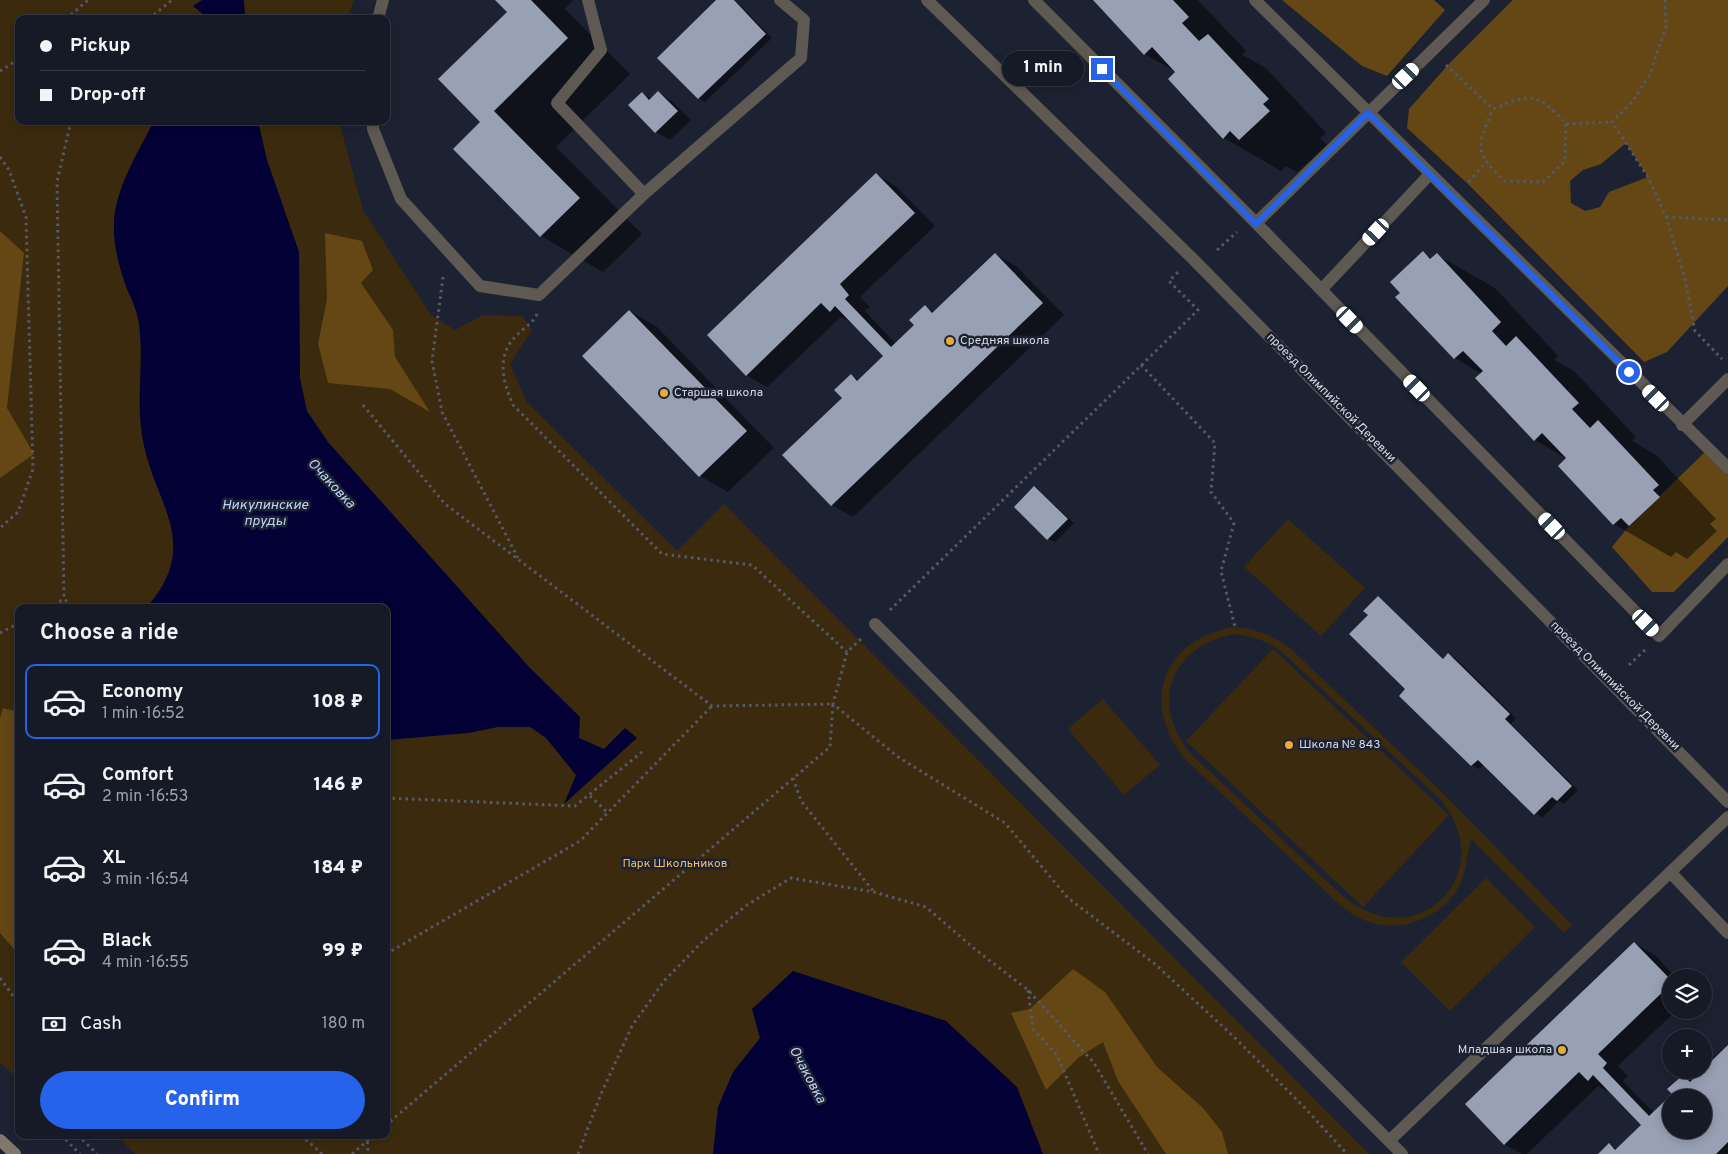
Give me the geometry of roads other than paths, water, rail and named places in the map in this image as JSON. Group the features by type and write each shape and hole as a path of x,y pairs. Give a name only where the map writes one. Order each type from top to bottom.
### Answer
{"main road":[{"path":"0,1140 15,1154"}],"street":[{"path":"379,15 383,0"},
{"path":"588,0 601,50 557,103 644,194"},
{"path":"373,125 401,199 480,286 539,295 644,194 800,58 804,20 780,0"},
{"name":"проезд Олимпийской Деревни","path":"927,0 1192,258 1728,802"},
{"path":"1034,0 1659,636 1728,564"},
{"path":"1255,0 1682,425 1728,468"},
{"path":"1254,222 1484,0"},
{"path":"1321,290 1430,174"},
{"path":"1682,425 1728,379"},
{"path":"875,624 1402,1154"},
{"path":"1389,1141 1728,817"},
{"path":"1670,872 1728,933"}],"water":[{"path":"202,0 244,0 245,15 204,15 193,6"},
{"name":"Никулинские пруды","path":"152,125 259,125 267,160 299,252 300,378 307,411 328,442 529,667 580,717 579,738 604,749 625,728 637,738 564,804 576,775 546,738 530,727 498,727 468,733 390,740 390,604 149,604 164,583 172,562 173,542 170,522 147,459 142,435 140,421 141,352 139,325 136,311 118,261 114,231 118,199 126,176"},
{"name":"Очаковка","path":"793,971 946,1021 1017,1087 1043,1154 713,1154 718,1107 733,1072 760,1038 752,1009"}],"place":[{"name":"Средняя школа","path":"950,341"},
{"name":"Старшая школа","path":"664,393"},
{"name":"Школа № 843","path":"1289,745"},
{"name":"Младшая школа","path":"1562,1050"}],"park label":[{"name":"Парк Школьников","path":"675,864"}]}
